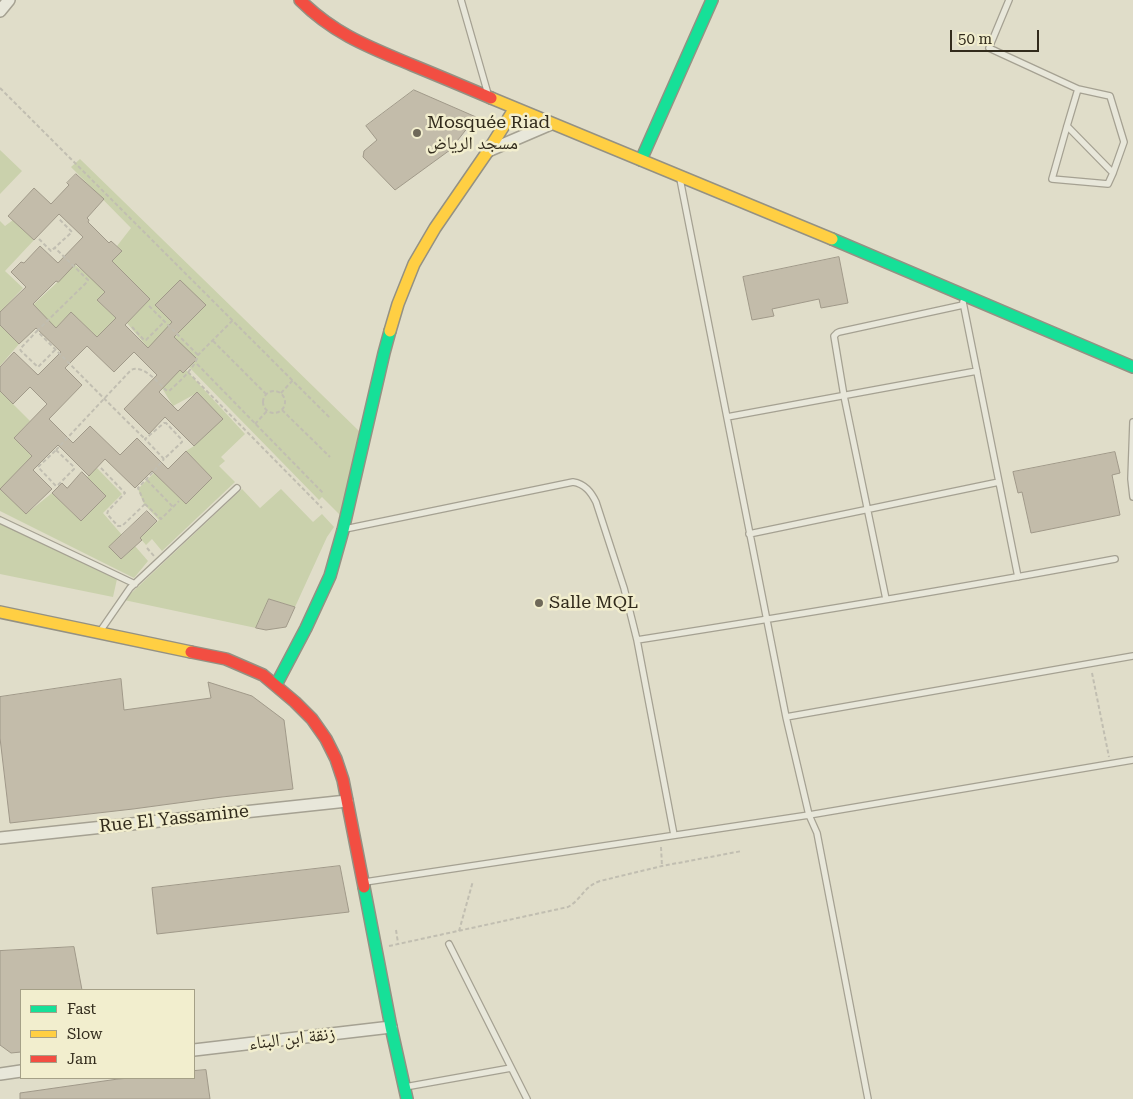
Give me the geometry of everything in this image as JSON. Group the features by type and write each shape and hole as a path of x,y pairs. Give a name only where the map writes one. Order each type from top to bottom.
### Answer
{"street":[{"path":"0,11 8,0"},
{"path":"300,0 321,20 342,34 489,98 680,176 963,299 1133,367"},
{"path":"640,160 712,0"},
{"path":"276,685 306,628 330,576 343,530 384,353 398,304 414,264 435,228 488,152 514,108"},
{"path":"488,152 552,124"},
{"path":"0,612 226,659 263,675 306,714 326,739 336,759 343,780 391,1027 407,1099"},
{"name":"Rue El Yassamine","path":"0,838 347,800"},
{"name":"زنقة ابن البناء","path":"195,1050 391,1027"},
{"path":"0,1074 20,1071"}],"lane":[{"path":"461,0 489,98"},
{"path":"1009,0 989,48 1078,89 1110,96 1124,142 1108,184 1052,179 1078,89"},
{"path":"1066,126 1113,173"},
{"path":"680,176 786,717 809,815 817,832 868,1099"},
{"path":"886,600 844,396 834,336 837,333 963,299 1018,577"},
{"path":"727,417 977,371"},
{"path":"1133,422 1131,479 1133,497"},
{"path":"343,530 573,482 586,487 592,493 596,502 624,588 637,640 674,835"},
{"path":"749,534 999,482"},
{"path":"100,632 127,592 237,488"},
{"path":"0,520 135,584"},
{"path":"637,640 886,600 1115,559"},
{"path":"786,717 1133,656"},
{"path":"363,883 809,815 1133,760"},
{"path":"450,944 527,1099"},
{"path":"404,1087 511,1068"}],"path":[{"path":"0,88 330,418"},
{"path":"39,239 52,251 72,232 59,219"},
{"path":"55,248 88,280 21,348 21,351 38,367 55,350"},
{"path":"149,306 198,355"},
{"path":"56,450 74,469 56,486 38,468 131,370 134,368 143,369 169,391 196,363 198,355 233,320"},
{"path":"132,327 146,340 164,322"},
{"path":"37,332 164,459"},
{"path":"212,341 266,394"},
{"path":"196,363 322,492"},
{"path":"188,372 322,508"},
{"path":"280,393 293,380"},
{"path":"273,391 280,393 285,399 282,410 276,413 267,411 262,403 266,394 273,391"},
{"path":"282,410 330,457"},
{"path":"255,424 267,411"},
{"path":"145,440 162,424 166,423 182,440 138,488 145,504 160,519 179,501"},
{"path":"101,468 125,494 108,510 107,514 118,526 122,526 145,504"},
{"path":"146,480 173,507"},
{"path":"1090,663 1110,764"},
{"path":"661,837 662,866"},
{"path":"376,948 568,907 578,900 586,888 595,883 662,866 742,851"},
{"path":"459,931 473,881"},
{"path":"396,930 398,944"}],"green space":[{"path":"0,150 22,171 0,194"},
{"path":"80,159 359,431 341,516 322,497 319,500 189,367 148,348 127,323 150,299 124,273 97,300 116,318 97,337 71,312 55,329 33,305 65,275 56,265 64,256 94,280 122,251 117,246 131,228 71,167"},
{"path":"13,220 34,240 5,271 23,288 0,312 0,221 5,226"},
{"path":"0,325 19,344 0,366"},
{"path":"180,370 183,373 186,370 245,434 221,457 225,461 219,466 235,482 162,551 152,539 146,545 140,538 159,520 144,504 138,489 155,472 186,504 212,478 186,451 194,446 222,419 197,393 173,406 162,388"},
{"path":"0,391 30,421 14,438 32,456 1,489 26,514 52,493 81,521 106,496 87,477 97,468 122,494 103,513 122,535 109,547 121,559 135,546 148,561 134,578 0,511"},
{"path":"242,489 260,508 281,489 313,522 322,514 334,527 327,537 295,607 269,599 256,628 124,600"},
{"path":"0,523 117,579 113,597 0,574"}],"building":[{"name":"Mosquée Riad مسجد الرياض","path":"414,90 476,117 450,150 395,190 363,157 364,151 377,140 366,126"},
{"path":"76,174 104,199 87,218 88,222 109,243 111,241 122,251 112,261 150,299 125,325 148,348 172,322 155,305 180,280 206,305 174,337 197,359 183,373 180,370 159,392 178,411 197,392 223,419 194,446 165,417 149,434 124,409 157,375 134,352 114,372 87,346 65,368 82,385 49,419 73,443 90,426 120,455 137,438 168,469 186,451 212,478 186,504 152,471 135,488 105,459 89,476 58,445 33,470 52,489 26,514 0,489 32,456 14,438 47,404 30,387 13,404 0,391 0,367 14,352 38,375 61,352 36,328 19,344 0,325 0,312 26,287 11,272 21,262 24,263 40,246 58,263 83,237 59,214 34,240 8,216 34,188 51,204 69,185 67,183","holes":["76,264 105,292 97,300 116,318 97,337 71,312 56,328 33,304"]},
{"path":"839,257 848,303 821,308 819,299 772,309 774,316 752,320 743,277"},
{"path":"1115,452 1120,473 1112,475 1120,515 1031,533 1022,492 1018,493 1013,472"},
{"path":"82,472 106,496 81,521 52,493 62,483 67,488"},
{"path":"147,511 157,521 140,538 142,540 121,559 109,547"},
{"path":"269,599 295,607 286,627 266,630 256,628"},
{"path":"121,679 124,710 211,698 208,682 252,696 284,720 293,789 10,823 0,738 0,697"},
{"path":"340,866 349,912 157,934 152,888"},
{"path":"74,947 82,989 20,989 20,1052 11,1053 0,1045 0,951"},
{"path":"206,1070 210,1099 20,1099 20,1093 118,1079 195,1079 195,1071"}],"traffic: fast":[{"path":"641,160 712,0"},
{"path":"832,239 1133,367"},
{"path":"276,685 306,628 330,576 343,530 390,331"},
{"path":"364,887 407,1099"}],"traffic: slow":[{"path":"491,98 832,239"},
{"path":"390,331 398,304 414,264 435,228 515,108"},
{"path":"0,612 191,652"}],"traffic: jam":[{"path":"300,0 339,31 381,52 491,98"},
{"path":"191,652 226,659 263,675 312,719 326,739 336,759 343,780 364,887"}],"place":[{"name":"Mosquée Riad مسجد الرياض","path":"417,133"},
{"name":"Salle MQL","path":"539,603"}]}
